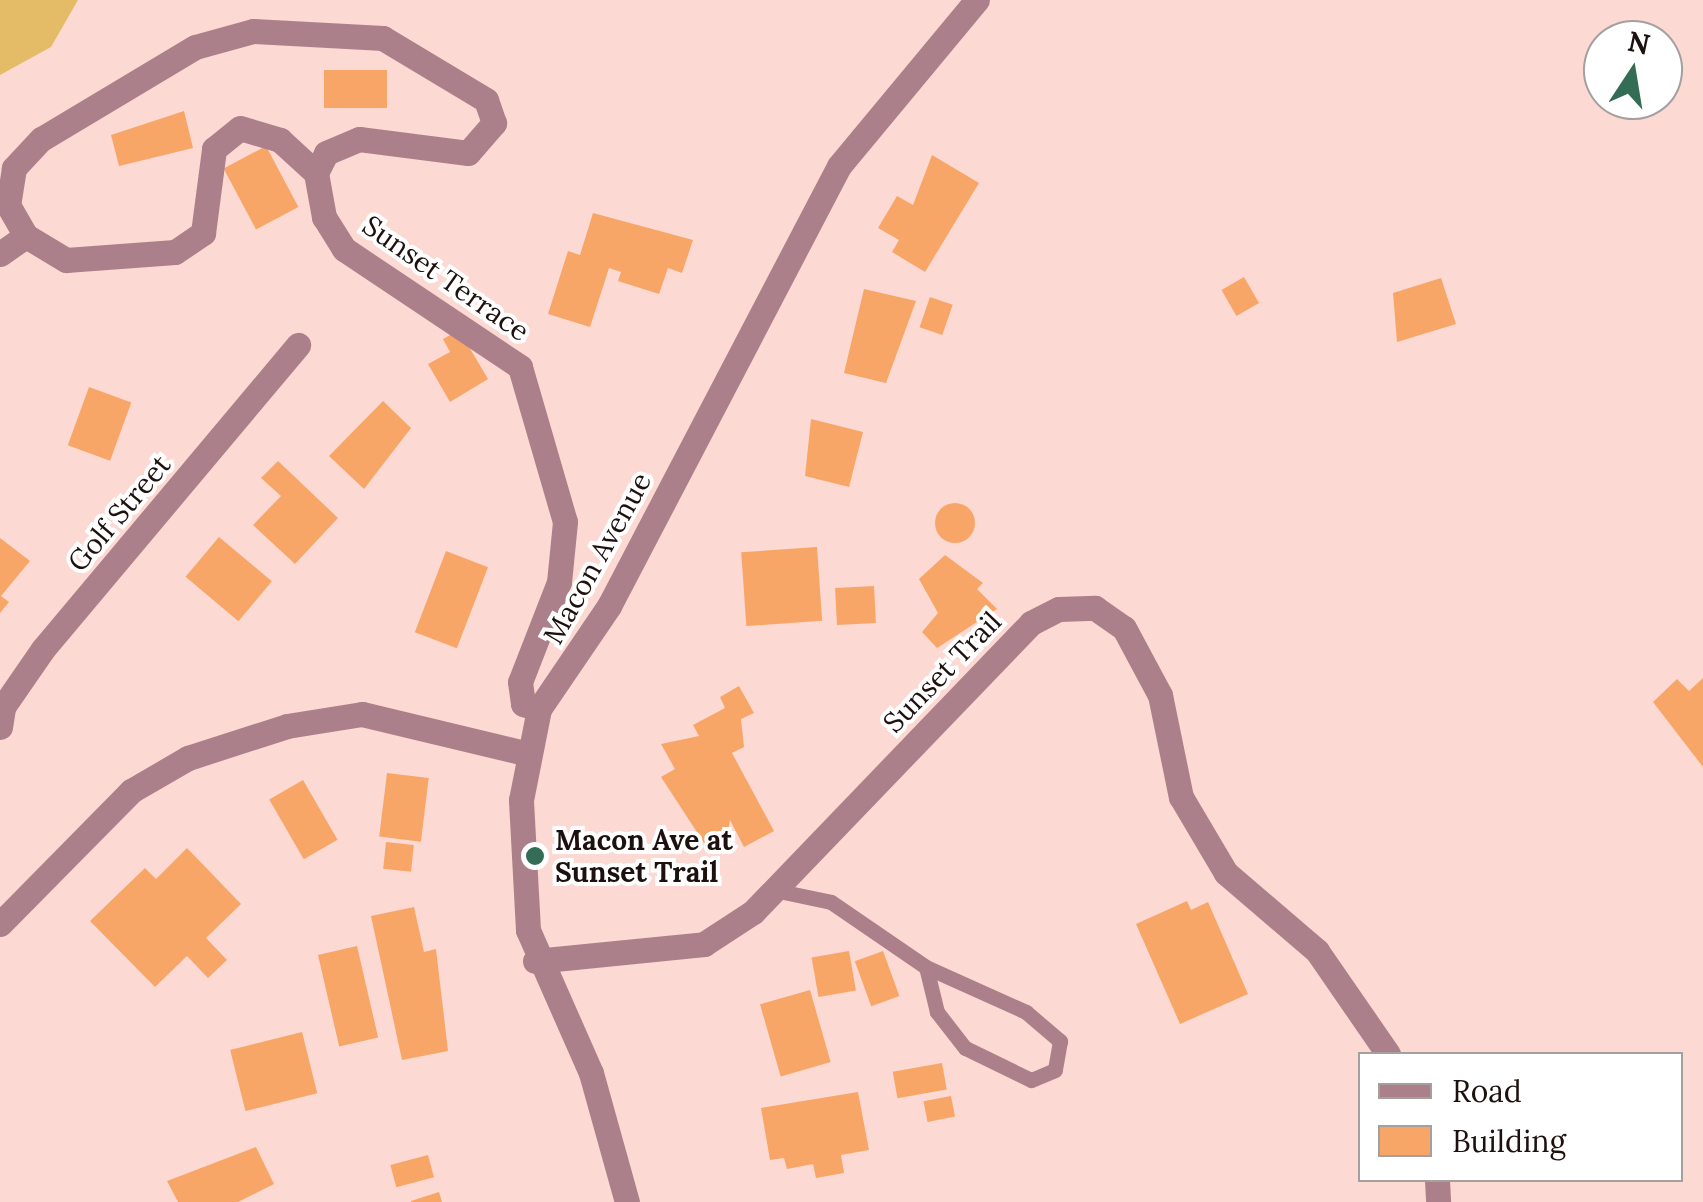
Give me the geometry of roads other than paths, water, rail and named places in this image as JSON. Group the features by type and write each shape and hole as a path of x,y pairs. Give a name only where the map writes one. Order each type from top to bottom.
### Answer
{"street":[{"name":"Macon Avenue","path":"628,1202 590,1073 535,960 520,876 528,754 539,710 608,606 839,166 977,0"},
{"path":"253,31 382,38 486,100 494,123 468,153 359,139 326,153 316,174 280,140 240,128 214,150 203,233 175,252 66,260 26,236 8,204 14,168 41,139 195,47 253,31"},
{"name":"Sunset Terrace","path":"316,174 324,218 344,249 520,367 566,522 559,582 520,682 523,704 539,710"},
{"path":"0,254 26,236"},
{"name":"Golf Street","path":"0,727 3,707 43,650 298,345"},
{"name":"Sunset Trail","path":"535,960 704,944 774,890 1031,623 1059,608 1095,608 1124,628 1160,695 1181,798 1226,873 1317,951 1387,1052"},
{"path":"0,924 131,791 188,758 270,731 362,714 528,754"}],"lane":[{"path":"774,890 830,902 926,967 1026,1012 1060,1041 1055,1070 1032,1080 965,1048 937,1012 926,967"}],"place":[{"name":"Macon Ave at Sunset Trail","path":"535,856"}]}
